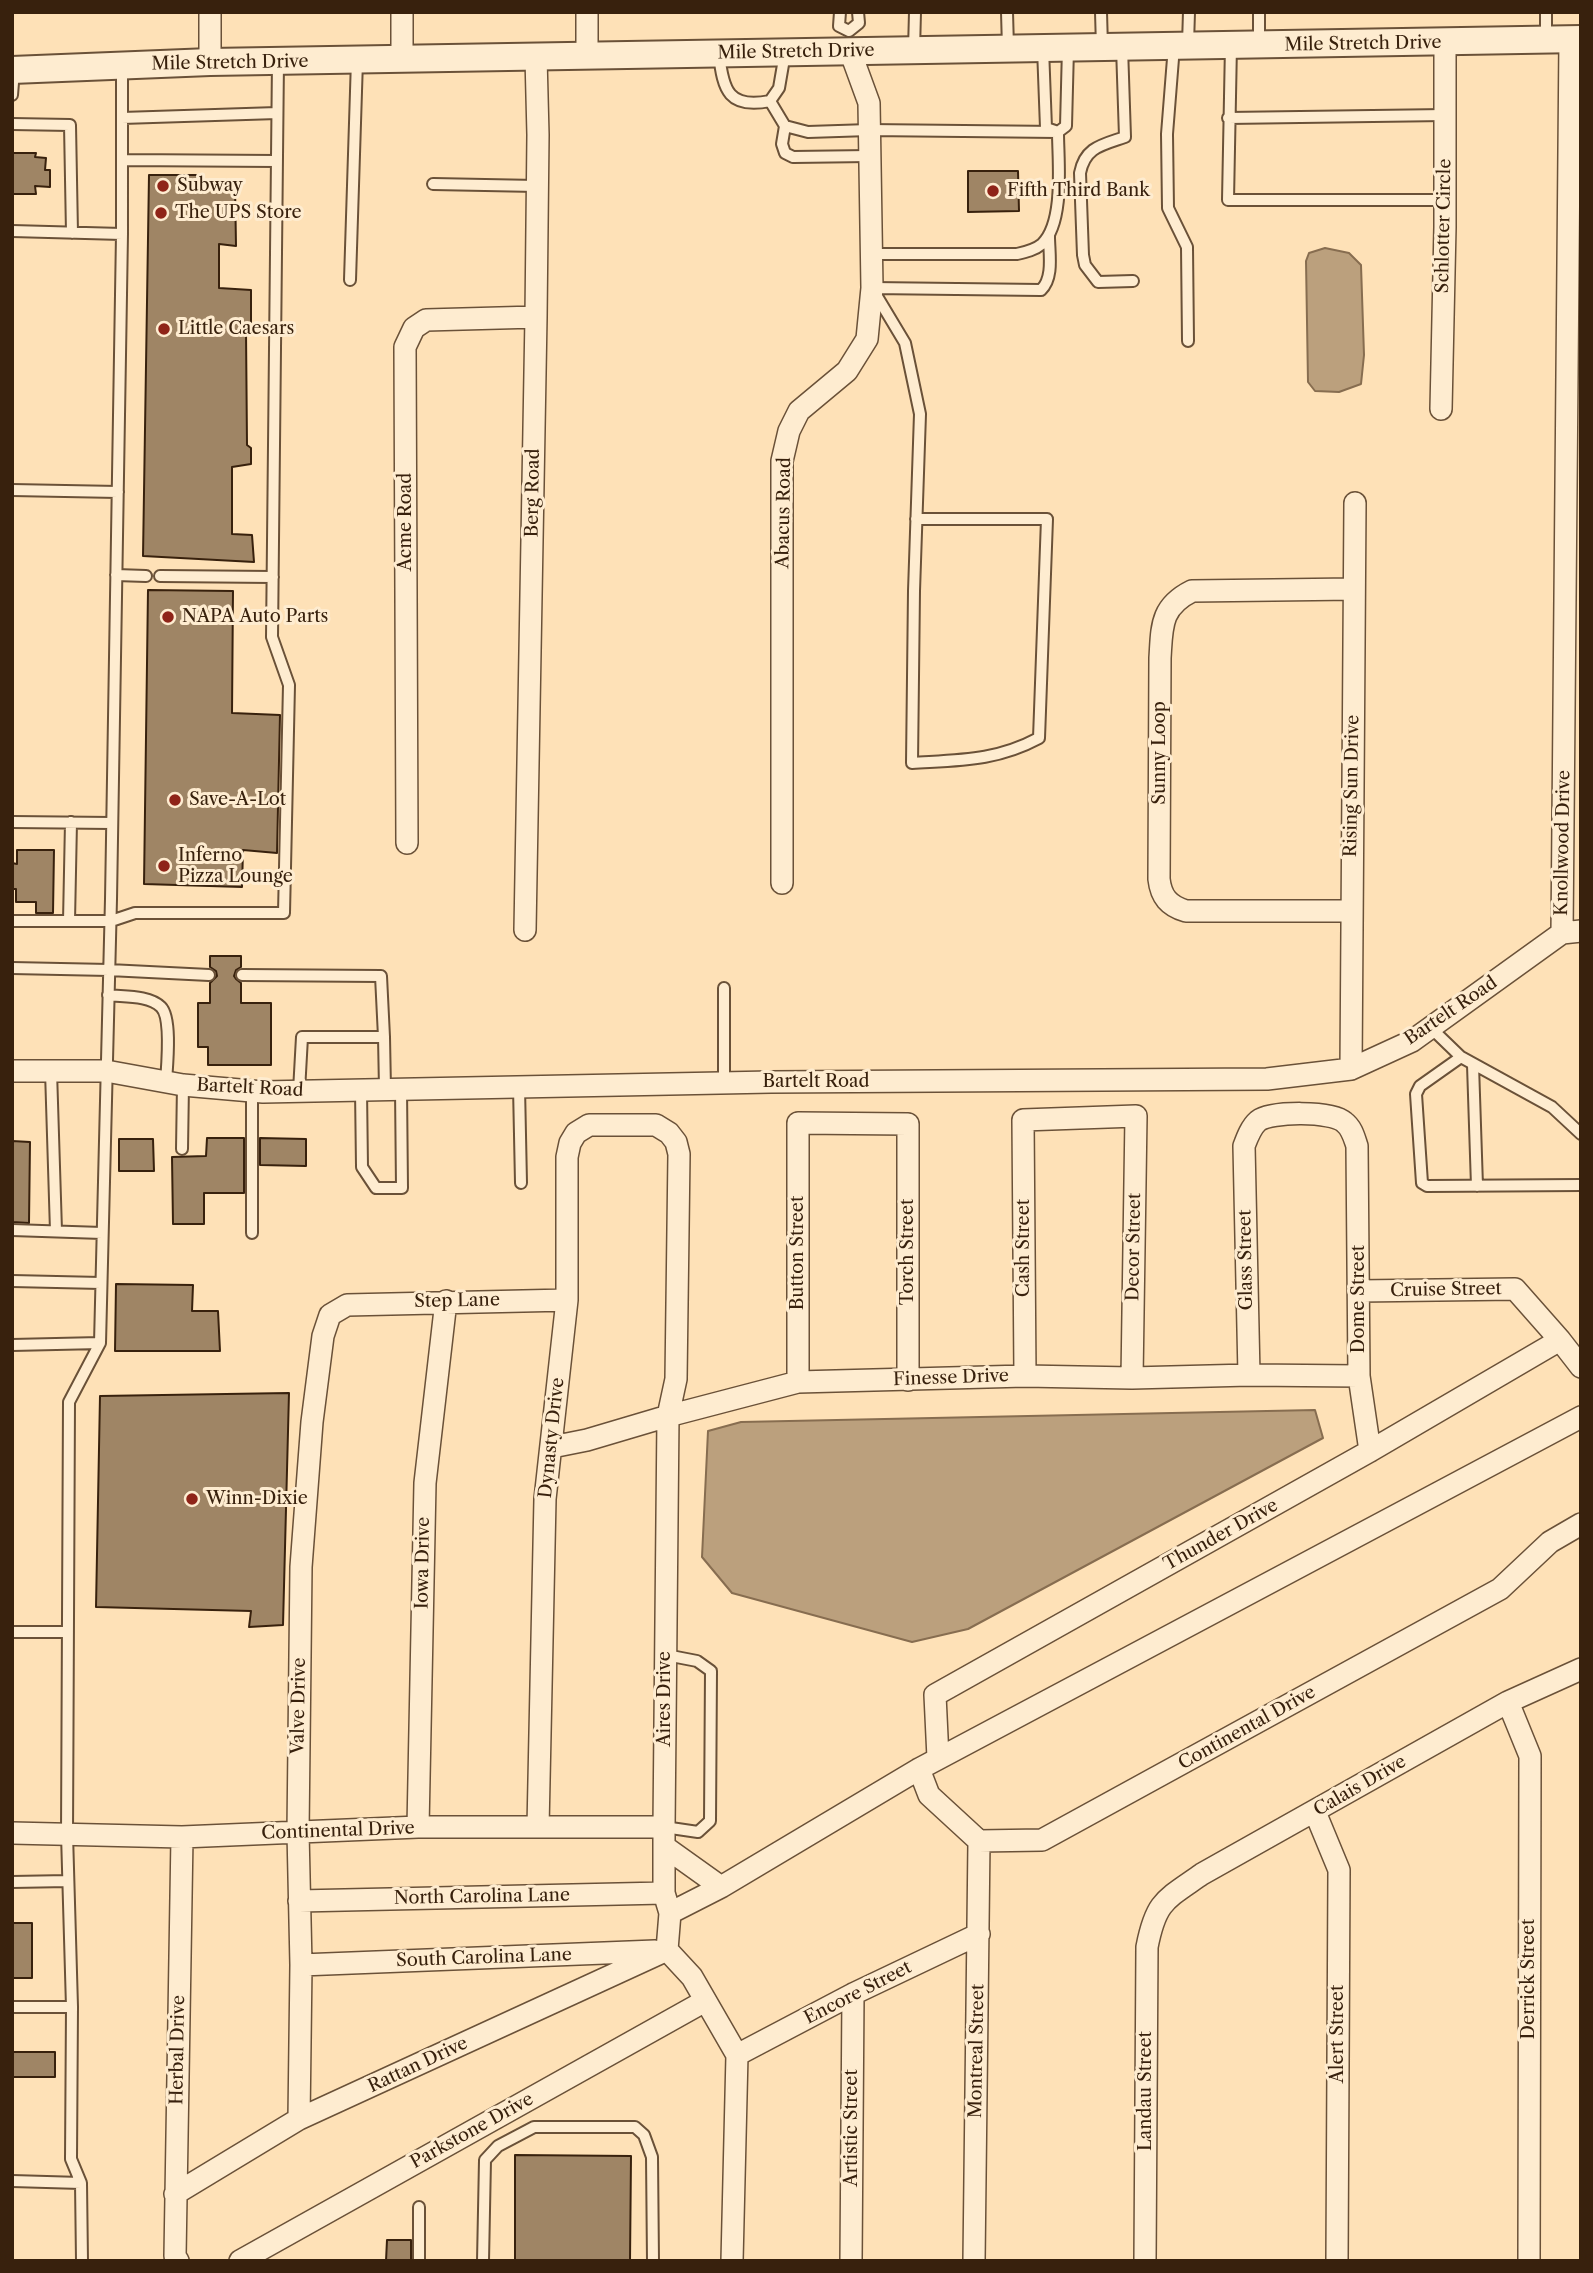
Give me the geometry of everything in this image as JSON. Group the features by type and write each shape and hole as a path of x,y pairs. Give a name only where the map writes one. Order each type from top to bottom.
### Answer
{"street":[{"path":"210,12 210,62"},
{"path":"402,12 402,59"},
{"path":"587,12 587,57"},
{"name":"Mile Stretch Drive","path":"13,78 122,65 785,52 850,41 914,50 1565,40"},
{"name":"Knollwood Drive","path":"1565,40 1575,264 1571,932"},
{"name":"Abacus Road","path":"782,883 782,461 789,431 799,411 847,371 867,339 872,288 869,103 850,41"},
{"name":"Schlotter Circle","path":"1441,408 1445,43"},
{"name":"Berg Road","path":"526,930 536,317 536,57"},
{"name":"Acme Road","path":"407,843 405,347 414,328 426,320 536,317"},
{"name":"Rising Sun Drive","path":"1351,1069 1355,503"},
{"name":"Sunny Loop","path":"1351,911 1186,911 1175,908 1166,900 1160,891 1159,878 1160,659 1165,613 1181,596 1192,591 1354,589"},
{"name":"Bartelt Road","path":"12,1071 106,1071 175,1083 253,1091 724,1083 1267,1079 1351,1069 1412,1041 1571,932"},
{"name":"Glass Street","path":"1249,1375 1244,1146 1257,1122 1272,1115 1326,1115 1343,1120 1352,1131 1357,1146"},
{"name":"Cash Street","path":"1025,1376 1023,1120 1136,1116"},
{"name":"Decor Street","path":"1132,1378 1136,1116"},
{"name":"Button Street","path":"798,1382 798,1124 908,1124"},
{"name":"Torch Street","path":"908,1124 908,1380"},
{"name":"Dynasty Drive","path":"538,1827 545,1499 567,1300 567,1157 570,1143 576,1133 589,1125 656,1125"},
{"name":"Aires Drive","path":"656,1125 669,1133 676,1142 678,1154 676,1379 668,1416 665,1837 667,1950"},
{"name":"Dome Street","path":"1357,1146 1359,1376 1370,1451"},
{"name":"Cruise Street","path":"1359,1291 1515,1289 1581,1367"},
{"name":"Step Lane","path":"347,1304 567,1300"},
{"name":"Iowa Drive","path":"418,1827 425,1483 446,1301"},
{"name":"Valve Drive","path":"299,2119 301,1567 312,1422 323,1336 330,1315 347,1304"},
{"name":"Thunder Drive","path":"938,1758 935,1695 1370,1451 1560,1340"},
{"name":"Finesse Drive","path":"552,1447 587,1440 798,1382 1025,1376 1359,1376"},
{"path":"667,1903 721,1887 938,1758 1581,1417"},
{"name":"Continental Drive","path":"979,1841 1042,1840 1500,1589 1550,1542 1581,1524"},
{"name":"Calais Drive","path":"1152,1921 1162,1902 1202,1874 1508,1702 1581,1669"},
{"name":"Derrick Street","path":"1508,1702 1530,1755 1529,2261"},
{"path":"919,1769 929,1795 979,1841"},
{"name":"Alert Street","path":"1315,1812 1339,1870 1337,2261"},
{"name":"Continental Drive","path":"12,1833 182,1838 418,1827 538,1827 665,1837"},
{"path":"665,1837 721,1887"},
{"name":"Herbal Drive","path":"178,2261 174,2256 182,1838"},
{"name":"Montreal Street","path":"974,2261 979,1841"},
{"name":"North Carolina Lane","path":"299,1901 667,1903"},
{"name":"Landau Street","path":"1145,2261 1147,1947 1152,1921"},
{"name":"Encore Street","path":"737,2055 853,1994 979,1934"},
{"path":"667,1950 692,1977 737,2055 732,2261"},
{"name":"Rattan Drive","path":"175,2194 299,2119 667,1950"},
{"name":"South Carolina Lane","path":"301,1965 667,1950"},
{"name":"Artistic Street","path":"851,2261 853,1994"},
{"name":"Parkstone Drive","path":"240,2261 705,2001"}],"lane":[{"path":"840,12 839,26 850,41 859,23 858,12"},
{"path":"914,50 915,12"},
{"path":"1007,12 1008,48"},
{"path":"1101,12 1112,47 1125,137 1087,153 1082,161 1082,247 1085,265 1098,282 1133,281"},
{"path":"1188,341 1187,247 1168,208 1167,134 1189,12"},
{"path":"1259,12 1259,45"},
{"path":"1546,12 1565,40"},
{"path":"1231,46 1228,201 1445,201"},
{"path":"770,101 786,126 808,132 1058,132 1066,126 1056,48"},
{"path":"1056,48 1046,128 1058,132"},
{"path":"719,54 721,77 728,93 739,102 756,104 770,101 779,88 785,52"},
{"path":"350,280 357,60"},
{"path":"12,921 111,922 135,913 284,913 289,685 272,637 278,61"},
{"path":"82,2261 80,2183 71,2159 72,2007 67,1834 69,1402 100,1343 111,922 122,233 122,65"},
{"path":"122,118 277,113"},
{"path":"1228,118 1445,115"},
{"path":"12,124 70,125 72,233"},
{"path":"786,126 782,144 785,153 793,157 869,156"},
{"path":"872,288 1041,290 1048,284 1049,236 1058,203 1058,132"},
{"path":"122,160 277,161"},
{"path":"433,184 537,186"},
{"path":"12,232 122,233"},
{"path":"871,254 1017,254 1033,250 1049,236"},
{"path":"872,288 905,343 920,414 916,519 912,763 979,759 1017,750 1039,738 1047,519 916,519"},
{"path":"12,490 118,492"},
{"path":"116,575 146,576"},
{"path":"160,576 273,578"},
{"path":"12,822 112,823"},
{"path":"69,921 71,822"},
{"path":"12,968 209,975"},
{"path":"242,975 381,976 384,1037 393,1089 402,1188 376,1188 362,1167 360,1090"},
{"path":"724,988 724,1083"},
{"path":"108,995 153,1002 162,1007 166,1014 182,1149"},
{"path":"1431,1028 1461,1057 1552,1107 1581,1134"},
{"path":"299,1091 302,1037 384,1037"},
{"path":"1461,1057 1420,1086 1416,1094 1422,1183 1427,1186 1581,1185"},
{"path":"1473,1065 1478,1186"},
{"path":"51,1071 56,1231"},
{"path":"519,1087 521,1183"},
{"path":"253,1091 253,1233"},
{"path":"12,1230 103,1233"},
{"path":"12,1281 101,1283"},
{"path":"12,1346 100,1343"},
{"path":"12,1632 68,1632"},
{"path":"665,1837 698,1832 710,1821 711,1671 697,1661 666,1655"},
{"path":"12,1882 68,1881"},
{"path":"12,2007 72,2007"},
{"path":"483,2261 485,2160 498,2146 534,2127 635,2127 644,2135 652,2157 653,2261"},
{"path":"12,2182 80,2183"},
{"path":"419,2207 419,2261"}],"shaded area":[{"path":"1325,248 1349,253 1361,265 1364,355 1361,384 1339,392 1315,391 1308,382 1306,261 1309,253"},
{"path":"1315,1410 1323,1438 968,1629 912,1642 732,1593 702,1557 708,1431 741,1422"}],"building":[{"path":"12,153 36,153 35,157 46,158 45,170 50,170 50,187 35,186 36,194 12,194"},
{"name":"Fifth Third Bank","path":"968,171 1018,171 1019,211 968,212"},
{"path":"149,175 203,175 204,184 235,184 236,246 219,244 219,288 251,290 251,331 246,331 247,445 251,448 251,464 232,467 232,534 252,535 254,562 143,556"},
{"path":"148,590 233,591 232,713 280,715 277,853 243,850 242,887 144,884"},
{"path":"17,850 54,850 53,913 36,913 36,902 16,902 16,889 12,889 12,863 17,864"},
{"path":"210,956 241,956 241,967 236,970 234,976 241,983 241,1003 271,1003 271,1065 208,1065 208,1047 198,1047 198,1003 210,1003 210,983 217,976 216,971 210,967"},
{"path":"207,1138 244,1138 244,1193 204,1193 204,1224 173,1224 172,1157 206,1156"},
{"path":"260,1138 306,1139 306,1166 260,1165"},
{"path":"119,1139 153,1139 154,1171 119,1171"},
{"path":"12,1141 30,1142 29,1223 12,1222"},
{"path":"116,1284 193,1285 192,1311 218,1311 220,1351 115,1351"},
{"name":"Winn-Dixie","path":"289,1393 283,1625 249,1627 251,1611 96,1607 100,1396"},
{"path":"12,1923 32,1923 32,1978 12,1978"},
{"path":"12,2052 55,2052 55,2077 12,2077"},
{"path":"515,2155 631,2156 630,2261 515,2261"},
{"path":"387,2240 411,2240 411,2261 386,2261"}],"place":[{"name":"Subway","path":"163,186"},
{"name":"Fifth Third Bank","path":"993,191"},
{"name":"The UPS Store","path":"161,213"},
{"name":"Little Caesars","path":"164,329"},
{"name":"NAPA Auto Parts","path":"168,617"},
{"name":"Save-A-Lot","path":"175,800"},
{"name":"Inferno Pizza Lounge","path":"164,866"},
{"name":"Winn-Dixie","path":"192,1499"}]}
